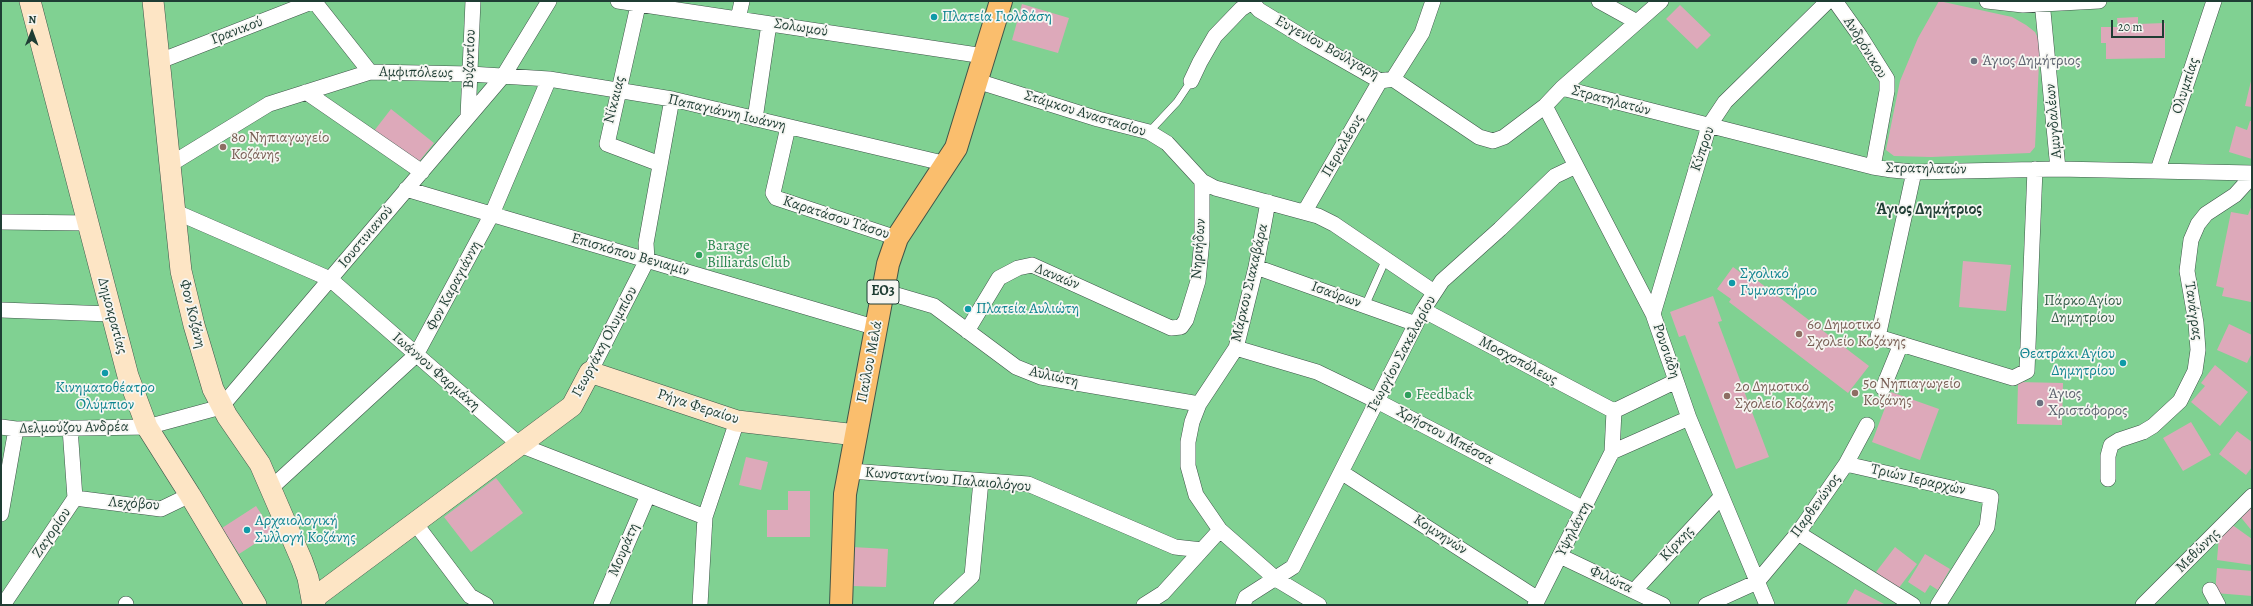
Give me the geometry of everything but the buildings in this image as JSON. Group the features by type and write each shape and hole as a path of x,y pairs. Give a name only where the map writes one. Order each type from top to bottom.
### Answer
{"main road":[{"name":"Δημοκρατίας","path":"30,1 128,376 147,427 256,605"},
{"name":"Φον Κοζάνη","path":"153,1 181,271 187,301 213,389 221,407 260,464 302,561 308,578 313,605"},
{"name":"Παύλου Μελά","path":"842,605 845,494 888,264 898,238 947,164 960,137 1001,1"},
{"name":"Ρήγα Φεραίου","path":"590,372 737,421 856,436"},
{"name":"Γεωργάκη Ολυμπίου","path":"313,605 318,595 572,406 590,372"}],"street":[{"name":"Γρανικού","path":"160,61 314,1"},
{"name":"Αμφιπόλεως","path":"314,1 370,72 504,75"},
{"name":"Βυζαντίου","path":"468,117 473,1"},
{"name":"Ιουστινιανού","path":"221,407 504,75 549,1"},
{"name":"Σολωμού","path":"618,1 984,56"},
{"path":"738,19 742,1"},
{"path":"1191,81 1215,36 1241,9 1252,1"},
{"name":"Ευγενίου Βούλγαρη","path":"1252,1 1259,10 1275,20 1386,80 1479,137 1493,141 1504,137 1545,106 1562,88 1661,1"},
{"name":"Περικλέους","path":"1306,211 1386,80 1422,33 1433,1"},
{"path":"1599,1 1637,22"},
{"name":"Κύπρου","path":"1653,314 1709,126 1725,102 1828,1"},
{"name":"Ανδρόνικου","path":"1835,1 1864,42 1887,79 1887,91 1873,167"},
{"path":"1987,1 2042,3 2099,1"},
{"name":"Ολυμπίας","path":"2158,170 2214,1"},
{"name":"Νίκαιας","path":"639,3 606,144 660,164"},
{"name":"Αμυγδαλέων","path":"2042,3 2058,169"},
{"path":"756,119 769,24"},
{"path":"171,164 269,104 370,72"},
{"name":"Παπαγιάννη Ιωάννη","path":"504,75 549,79 672,100 947,164"},
{"name":"Φον Καραγιάννη","path":"271,488 416,355 492,214 549,79"},
{"name":"Στάμκου Αναστασίου","path":"977,81 1098,119 1149,132 1167,142 1202,181 1215,188 1306,211 1334,224 1387,258 1434,292"},
{"name":"Στρατηλατών","path":"1562,88 1873,167 1914,172 2058,169 2252,173"},
{"path":"306,92 422,172"},
{"name":"Γεωργάκη Ολυμπίου","path":"590,372 646,260 646,243 672,100"},
{"name":"Ρουσιάδη","path":"1545,106 1653,314 1689,418 1767,605"},
{"name":"Καρατάσου Τάσου","path":"788,127 773,193 776,198 898,238"},
{"name":"Γεωργίου Σακελαρίου","path":"1243,605 1246,597 1293,567 1423,310 1434,292 1442,282 1555,176 1576,166"},
{"path":"1914,172 1878,337 2013,378 2027,371 2035,169"},
{"name":"Τανάγρας","path":"2108,479 2108,456 2111,445 2119,440 2143,432 2153,426 2180,401 2190,382 2195,371 2198,350 2196,323 2187,271 2187,257 2191,240 2198,224 2206,214 2235,195 2252,173"},
{"name":"Νηριήδων","path":"1171,328 1181,327 1186,320 1198,281 1202,240 1202,181"},
{"name":"Επισκόπου Βενιαμίν","path":"406,189 877,328"},
{"name":"Μάρκου Σιακαβάρα","path":"1268,202 1256,267 1236,348 1199,404 1191,428 1188,466 1196,495 1220,530 1276,579 1319,605"},
{"name":"Ιωάννου Φαρμάκη","path":"176,212 330,279 520,445 705,517"},
{"path":"1,222 88,223"},
{"name":"Δαναών","path":"967,331 999,278 1018,268 1032,265 1171,328"},
{"name":"Ισαύρων","path":"1256,267 1416,324"},
{"name":"Αυλιώτη","path":"883,291 934,306 1016,367 1041,377 1199,404"},
{"path":"1,310 111,314"},
{"name":"Μοσχοπόλεως","path":"1423,310 1614,411"},
{"path":"1884,388 1901,344"},
{"name":"Χρήστου Μπέσσα","path":"1236,348 1317,372 1377,400 1584,509"},
{"path":"1614,411 1676,381"},
{"path":"147,427 221,407"},
{"name":"Υψηλάντη","path":"1537,602 1612,452 1614,411"},
{"path":"1612,452 1689,418"},
{"path":"700,605 705,517 737,421"},
{"name":"Παρθενώνος","path":"1757,582 1798,533 1846,464 1867,425"},
{"name":"Δελμούζου Ανδρέα","path":"1,427 16,429 147,427"},
{"name":"Ζαγορίου","path":"3,605 75,498 70,428"},
{"path":"2,508 16,429"},
{"name":"Τριών Ιεραρχών","path":"1846,464 1990,497 1987,527 1938,605"},
{"name":"Κωνσταντίνου Παλαιολόγου","path":"850,471 1028,484 1175,547 1202,550"},
{"name":"Κομνηνών","path":"1341,472 1537,602"},
{"path":"941,605 972,576 981,481"},
{"name":"Λεχόβου","path":"75,498 161,508 190,495"},
{"name":"Μουράτη","path":"601,605 648,495"},
{"name":"Μεθώνης","path":"2143,605 2252,496"},
{"name":"Κίρκης","path":"1634,591 1721,497"},
{"path":"415,523 470,596 480,604"},
{"path":"1144,605 1163,592 1220,530"},
{"path":"1798,533 1912,605"},
{"name":"Φιλώτα","path":"1560,556 1663,605"},
{"path":"1706,605 1757,582"},
{"path":"2210,590 2218,605"}],"lane":[{"path":"1149,132 1177,102 1191,81"},
{"path":"1365,306 1387,258"}],"green space":[{"name":"Πάρκο Αγίου Δημητρίου","path":"1,1 2252,1 2252,605 1,605"}],"place":[{"name":"Πλατεία Γιολδάση","path":"934,17"},
{"name":"Άγιος Δημήτριος","path":"1974,61"},
{"name":"8ο Νηπιαγωγείο Κοζάνης","path":"223,147"},
{"name":"Barage Billiards Club","path":"699,255"},
{"name":"Σχολικό Γυμναστήριο","path":"1732,283"},
{"name":"Πλατεία Αυλιώτη","path":"968,309"},
{"name":"6ο Δημοτικό Σχολείο Κοζάνης","path":"1799,334"},
{"name":"Θεατράκι Αγίου Δημητρίου","path":"2123,363"},
{"name":"Κινηματοθέατρο Ολύμπιον","path":"105,373"},
{"name":"5ο Νηπιαγωγείο Κοζάνης","path":"1855,393"},
{"name":"Feedback","path":"1408,395"},
{"name":"2ο Δημοτικό Σχολείο Κοζάνης","path":"1727,396"},
{"name":"Άγιος Χριστόφορος","path":"2040,403"},
{"name":"Αρχαιολογική Συλλογή Κοζάνης","path":"247,530"}],"district":[{"name":"Άγιος Δημήτριος","path":"1929,210"}]}
